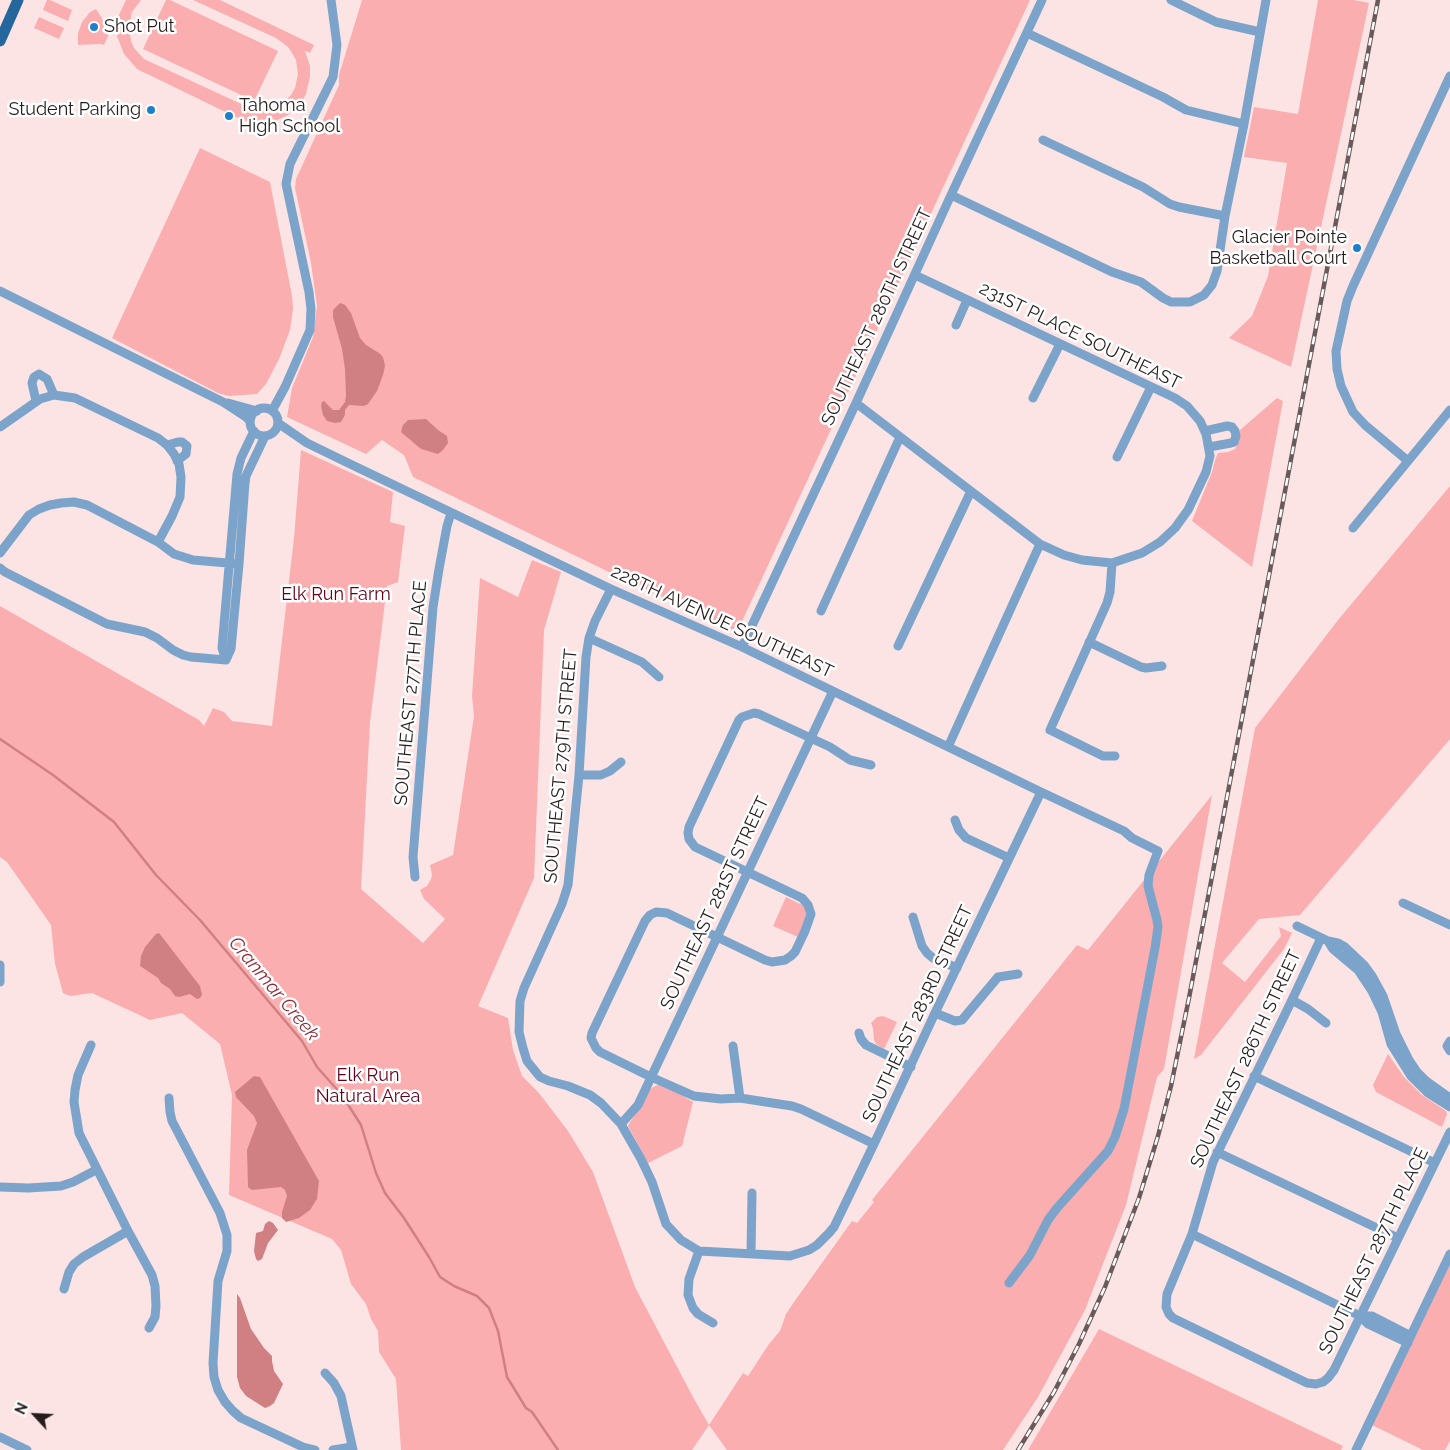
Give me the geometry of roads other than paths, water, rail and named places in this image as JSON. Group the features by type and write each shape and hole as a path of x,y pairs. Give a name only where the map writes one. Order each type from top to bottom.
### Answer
{"main road":[{"path":"0,41 18,0"}],"street":[{"path":"269,434 258,435 251,427 250,421 252,416 265,410 285,386 310,330 310,292 286,184 290,164 332,78 337,45 331,0"},
{"name":"SOUTHEAST 280TH STREET","path":"742,647 1042,0"},
{"path":"1171,0 1216,22 1260,32"},
{"path":"951,195 1112,272 1141,282 1171,302 1197,299 1208,291 1215,277 1266,0"},
{"path":"1027,33 1163,97 1186,110 1244,124"},
{"path":"1408,461 1365,425 1353,412 1341,386 1337,369 1336,351 1344,312 1353,286 1450,76"},
{"path":"1044,140 1143,187 1170,204 1225,216"},
{"name":"231ST PLACE SOUTHEAST","path":"915,275 1175,398 1187,406 1200,421 1209,447"},
{"path":"0,291 223,402 250,421"},
{"path":"956,326 967,300"},
{"path":"1033,398 1060,344"},
{"path":"36,401 32,383 34,377 39,374 47,378 54,395"},
{"path":"1117,457 1151,387"},
{"path":"0,427 40,398 54,395 80,400 158,438 167,445 177,461 181,477 180,497 158,542"},
{"path":"223,402 265,410 277,418 278,423 277,428 269,434 246,476 231,649 226,660"},
{"path":"856,402 1040,544 1064,555 1082,560 1112,563 1142,553 1160,542 1175,528 1188,510 1206,472 1210,456 1209,447 1234,442 1236,436 1232,427 1227,426 1205,431"},
{"path":"1353,528 1450,410"},
{"name":"228TH AVENUE SOUTHEAST","path":"278,423 307,443 451,513 611,589 742,647 1124,831 1132,838 1158,850 1149,874 1148,886 1158,927 1155,948 1124,1109 1115,1137 1108,1151 1048,1220 1026,1262 1009,1283"},
{"path":"226,660 222,648 238,467 254,432"},
{"name":"228TH AVENUE SOUTHEAST","path":"269,434 307,443"},
{"path":"821,611 900,437"},
{"path":"167,445 182,442 187,446 186,454 177,461"},
{"path":"898,646 971,492"},
{"path":"0,553 29,515 39,509 60,503 74,502 87,505 158,542 174,554 193,560 239,564"},
{"name":"SOUTHEAST 277TH PLACE","path":"415,877 413,857 433,607 440,561 451,513"},
{"path":"948,747 1040,544"},
{"path":"1112,563 1110,592 1107,603 1050,730 1103,756 1115,756"},
{"path":"0,568 107,624 152,635 183,655 226,660"},
{"name":"SOUTHEAST 279TH STREET","path":"611,589 595,621 589,638 586,657 579,775 567,890 524,988 520,1001 520,1032 523,1048 528,1060 540,1077 590,1095 601,1103 621,1124"},
{"path":"589,638 642,662 659,677"},
{"path":"1089,642 1141,667 1162,666"},
{"name":"SOUTHEAST 281ST STREET","path":"621,1124 638,1105 833,691"},
{"path":"870,765 850,760 830,747 760,714 742,716 689,828 689,839 695,847 802,898 810,909 811,914 795,952 785,960 772,962 765,960 667,913 656,912 645,921 591,1038 593,1044 600,1052 694,1096 721,1099 740,1098 778,1103 801,1109 874,1144"},
{"path":"579,775 601,775 610,772 621,762"},
{"name":"SOUTHEAST 283RD STREET","path":"751,1254 790,1256 809,1250 817,1245 834,1226 1041,792"},
{"path":"955,820 959,830 966,838 1010,858"},
{"path":"1403,903 1450,925"},
{"path":"913,917 922,946 927,953 933,958 957,968"},
{"path":"1297,926 1324,940 1338,943 1345,947 1368,970 1383,996 1396,1034 1409,1060 1426,1081 1450,1098"},
{"path":"1324,940 1358,970 1370,986 1382,1012 1391,1044 1412,1076 1428,1094 1450,1107"},
{"name":"SOUTHEAST 286TH STREET","path":"1323,1382 1316,1384 1307,1383 1173,1318 1166,1307 1166,1294 1192,1234 1217,1152 1292,1000 1324,940"},
{"path":"0,965 0,982"},
{"path":"935,1013 955,1021 962,1020 998,977 1018,974"},
{"path":"1292,1000 1326,1022"},
{"path":"859,1033 860,1039 866,1045 911,1067"},
{"path":"1450,1041 1447,1046 1450,1051"},
{"path":"91,1045 78,1075 74,1102 79,1133 96,1170 152,1275 155,1286 156,1306 155,1317 149,1328"},
{"path":"733,1046 740,1098"},
{"path":"1254,1076 1435,1163"},
{"path":"169,1098 172,1121 220,1213 227,1235 227,1251 218,1281 213,1355 214,1377 218,1390 233,1412 241,1418 303,1447 315,1450"},
{"path":"621,1124 641,1158 652,1182 666,1224 681,1240 699,1251 751,1254 752,1193"},
{"name":"SOUTHEAST 287TH PLACE","path":"1323,1382 1331,1375 1450,1132"},
{"path":"1217,1152 1398,1238"},
{"path":"0,1186 28,1188 61,1186 96,1170"},
{"path":"64,1288 69,1272 74,1264 128,1231"},
{"path":"1192,1234 1360,1316 1368,1324 1410,1339"},
{"path":"699,1251 689,1279 688,1295 693,1308 698,1314 713,1323"},
{"path":"1356,1450 1450,1254"},
{"path":"325,1374 334,1383 341,1396 352,1449 333,1450"},
{"path":"0,1437 27,1450"}],"waterway":[{"name":"Cranmar Creek","path":"0,739 53,775 114,822 156,875 200,920 302,1041 317,1067 342,1095 361,1125 376,1173 385,1193 404,1218 440,1277 454,1286 477,1296 489,1308 498,1331 507,1377 526,1408 532,1412 558,1450"}],"railway":[{"path":"1018,1450 1054,1392 1079,1344 1105,1287 1139,1198 1171,1086 1378,0"}],"place":[{"name":"Shot Put","path":"94,27"},
{"name":"Student Parking","path":"151,110"},
{"name":"Tahoma High School","path":"229,116"},
{"name":"Glacier Pointe Basketball Court","path":"1357,248"}],"park label":[{"name":"Elk Run Farm","path":"336,595"},
{"name":"Elk Run Natural Area","path":"368,1086"}]}
